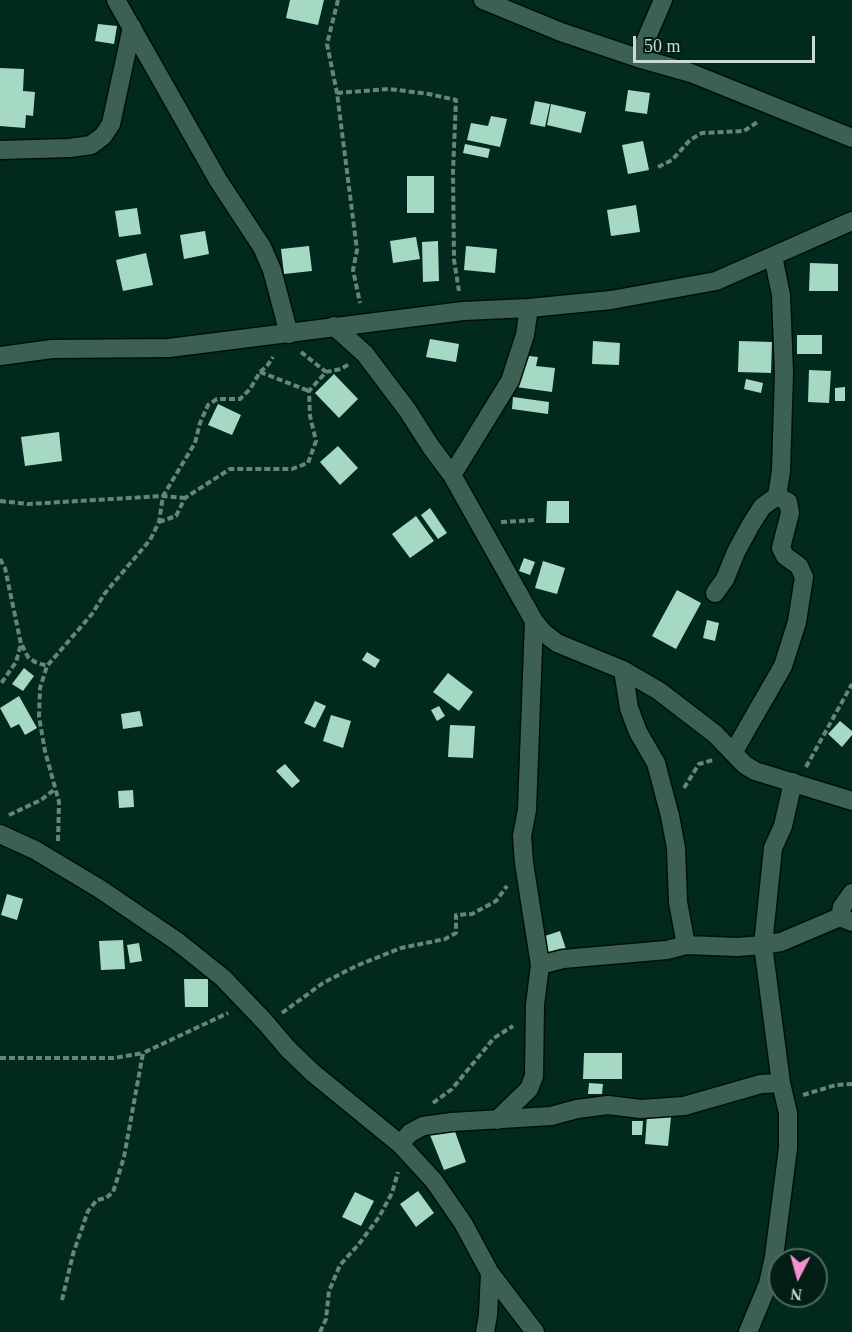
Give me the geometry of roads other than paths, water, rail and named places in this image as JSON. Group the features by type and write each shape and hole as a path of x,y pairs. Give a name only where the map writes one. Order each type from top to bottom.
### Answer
{"street":[{"path":"116,0 218,180 262,247 272,270 286,339"},
{"path":"483,0 561,32 691,73 852,138"},
{"path":"638,58 663,0"},
{"path":"0,150 70,148 91,145 103,136 111,124 132,27"},
{"path":"0,356 52,349 169,348 286,339 334,326 463,311 529,308 611,300 716,281 852,221"},
{"path":"715,593 725,579 736,552 762,507 777,496 781,471 784,373 781,295 773,256"},
{"path":"453,475 510,381 525,335 529,308"},
{"path":"334,326 365,354 453,475 534,621 543,633 557,643 623,670 659,691 715,734 744,765 755,771 852,801"},
{"path":"734,753 783,666 797,622 804,577 799,566 785,556 781,548 790,513 788,502 777,496"},
{"path":"497,1120 529,1089 534,1076 535,1005 540,965 522,836 527,810 534,621"},
{"path":"623,670 629,708 638,732 656,764 670,816 676,848 678,902 686,945"},
{"path":"748,1332 768,1284 774,1257 788,1149 788,1113 782,1088 763,945 773,848 783,826 796,783"},
{"path":"2,835 35,850 100,889 202,960 244,998 288,1049 313,1073 400,1144 448,1200 490,1273 535,1332"},
{"path":"540,965 563,959 667,950 686,945 763,945 781,942 846,920 842,907 852,893"},
{"path":"400,1144 410,1133 423,1126 551,1116 577,1109 608,1105 641,1109 684,1106 760,1084 782,1088"},
{"path":"485,1332 490,1273"}]}
